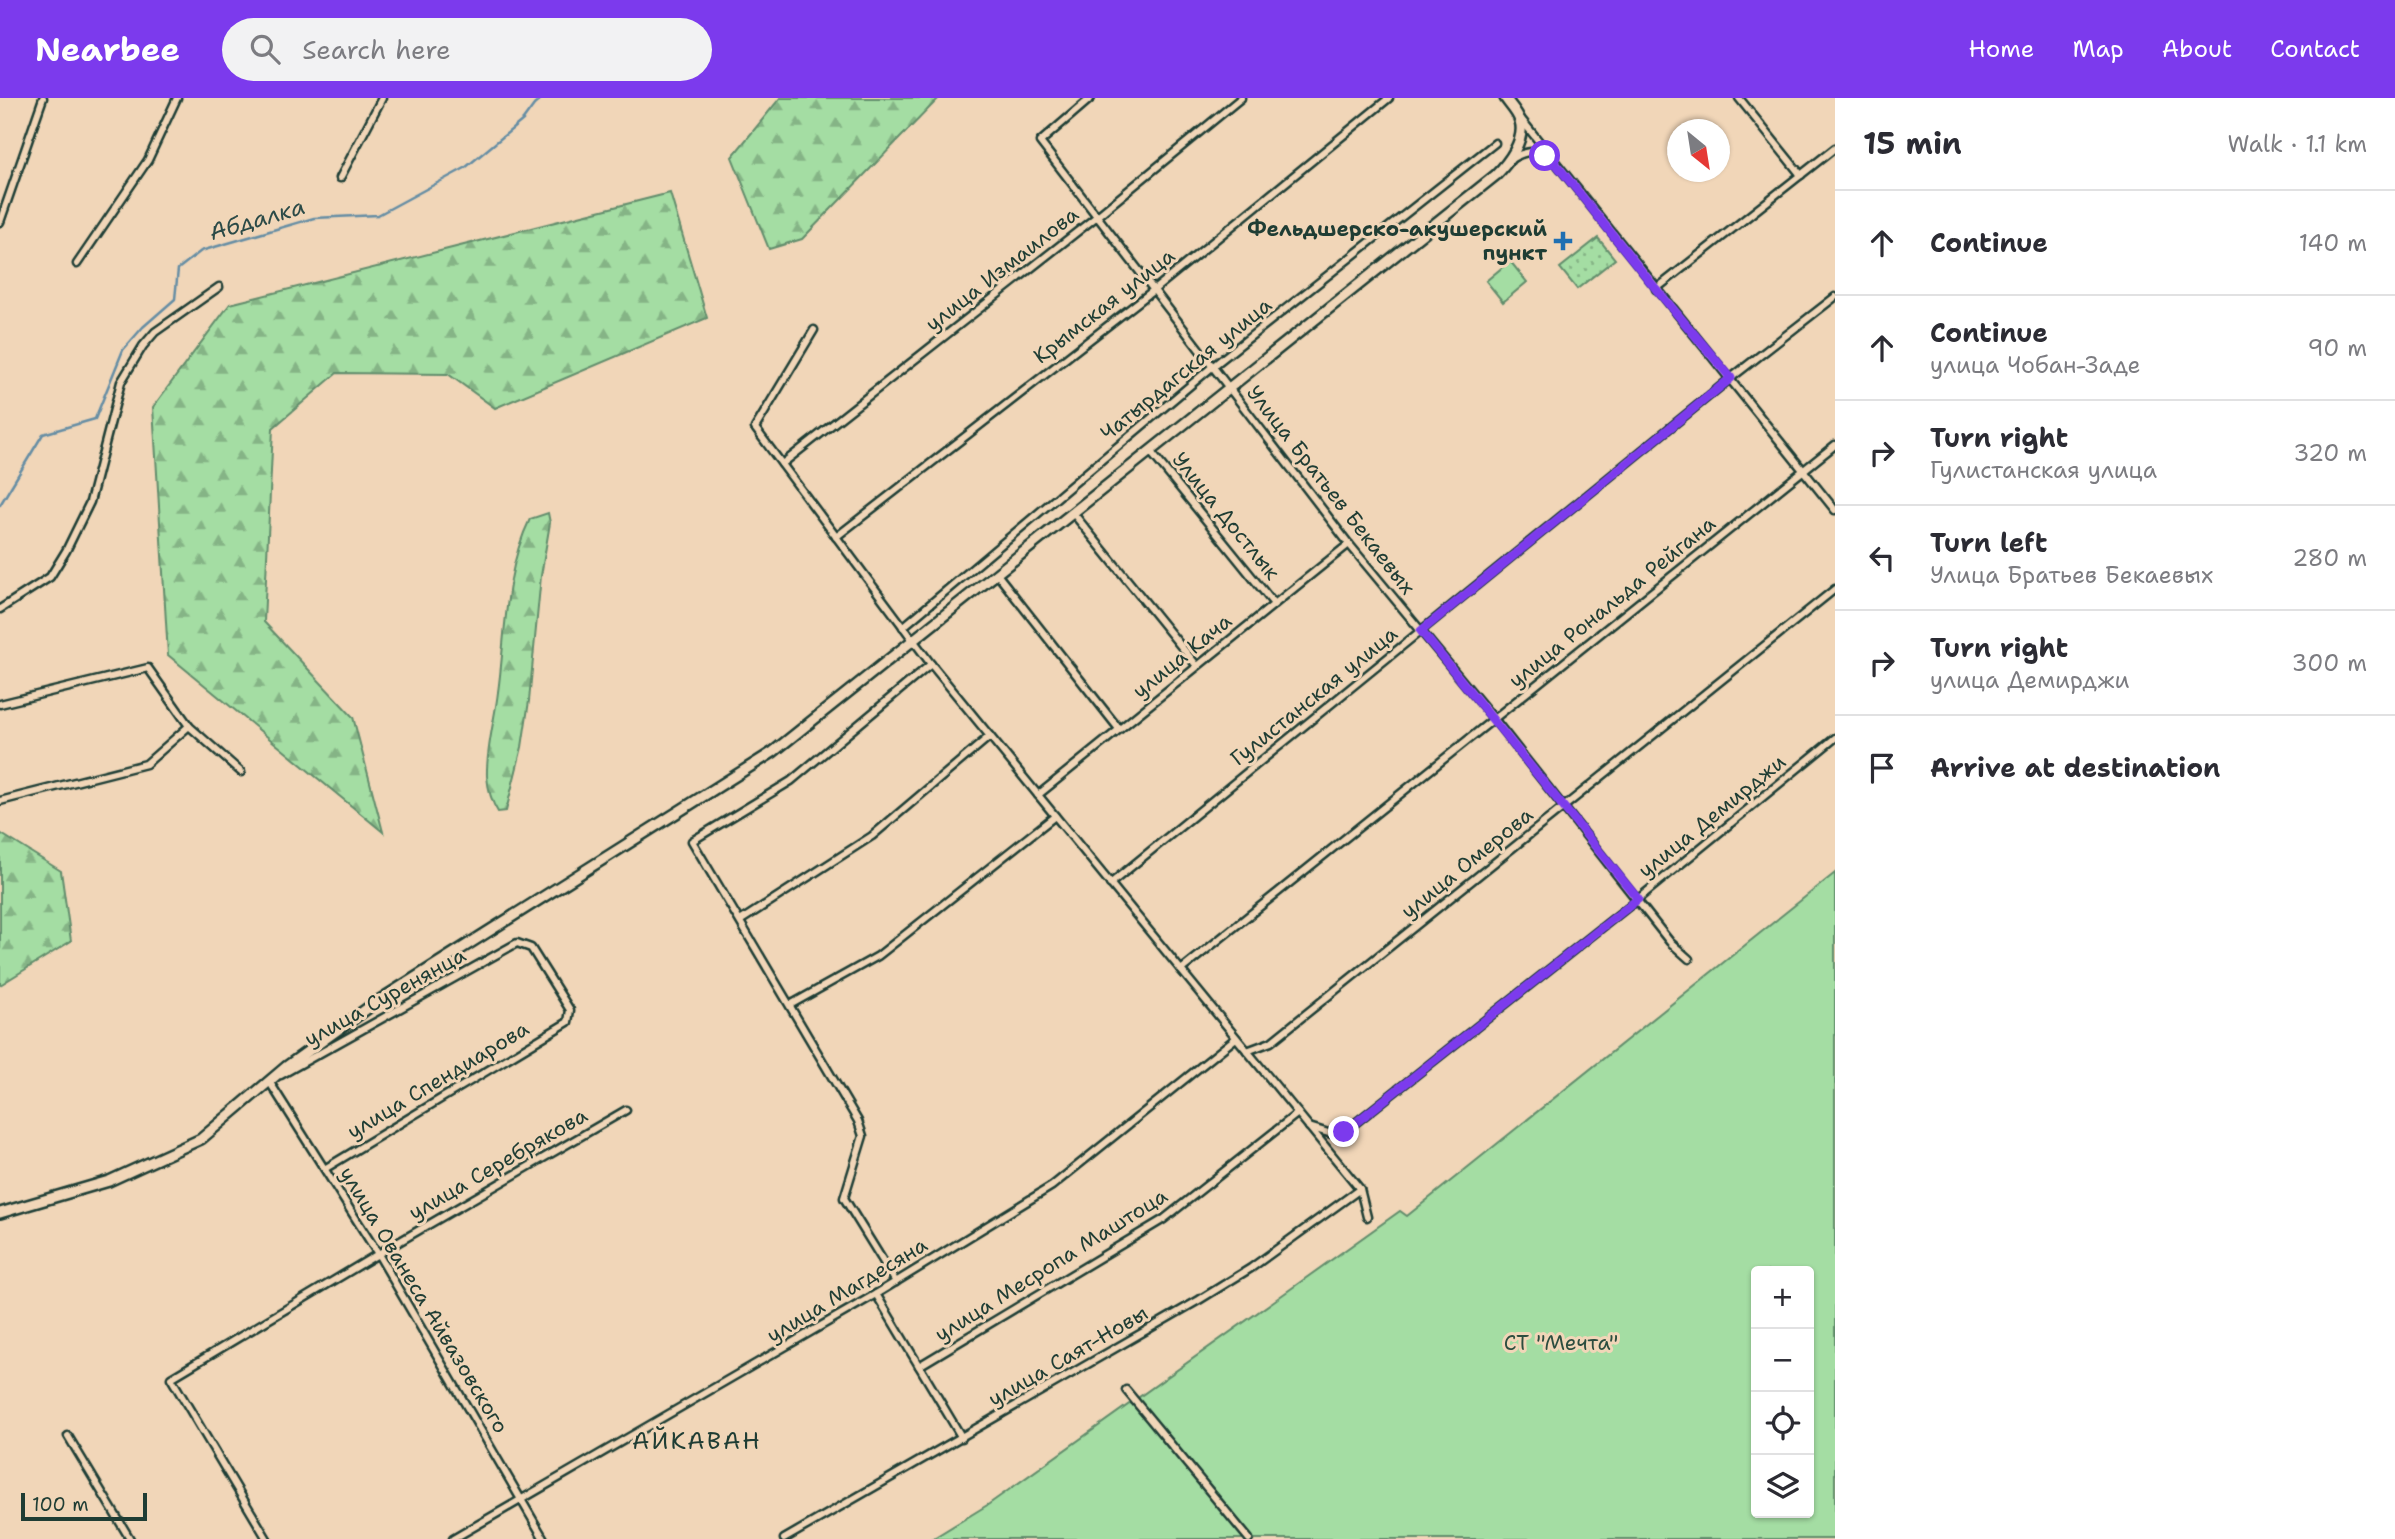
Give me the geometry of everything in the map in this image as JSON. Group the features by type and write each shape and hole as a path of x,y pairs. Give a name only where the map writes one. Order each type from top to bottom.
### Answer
{"main road":[{"path":"0,1213 109,1181 201,1139 269,1081 375,1003 773,752 1496,175 1511,159 1522,129 1520,118 1505,98"}],"street":[{"path":"0,222 43,98"},
{"path":"77,264 148,160 177,98"},
{"path":"340,178 382,98"},
{"name":"Улица Братьев Бекаевых","path":"1091,98 1040,142 1349,544 1494,719 1670,942 1689,959"},
{"name":"улица Измаилова","path":"782,464 1096,217 1241,98"},
{"name":"Крымская улица","path":"836,537 1155,289 1389,98"},
{"path":"1739,98 1801,175"},
{"path":"1520,118 1835,510"},
{"name":"Чатырдагская улица","path":"903,627 1212,367 1495,143"},
{"path":"1656,289 1835,148"},
{"path":"1511,159 1523,153 1535,152 1556,164"},
{"path":"0,609 50,577 66,551 90,502 121,382 143,346 155,332 219,287"},
{"name":"Гулистанская улица","path":"1110,884 1731,378 1835,297"},
{"path":"814,330 755,428 931,664 1360,1189 1367,1217"},
{"name":"улица Рональда Рейгана","path":"1181,970 1835,445"},
{"name":"Улица Достлык","path":"1150,451 1274,604"},
{"path":"1073,513 1197,666"},
{"name":"улица Кача","path":"1038,795 1349,544"},
{"path":"997,574 1119,729"},
{"name":"улица Омерова","path":"1247,1051 1271,1042 1835,589"},
{"path":"896,1282 844,1198 863,1136 858,1121 692,841 791,781 931,664"},
{"path":"0,704 148,668 189,726 241,772"},
{"path":"0,801 146,764 189,726"},
{"path":"740,921 872,836 990,736"},
{"name":"улица Демирджи","path":"1309,1127 1335,1135 1344,1132 1638,899 1835,738"},
{"path":"790,1005 878,956 1055,816"},
{"name":"улица Суренянца","path":"269,1081 517,943 531,948 570,1010 568,1022"},
{"name":"улица Спендиарова","path":"326,1168 568,1022"},
{"name":"улица Магдесяна","path":"453,1539 876,1294 1052,1186 1236,1038"},
{"name":"улица Ованеса Айвазовского","path":"269,1081 378,1254 544,1539"},
{"name":"улица Серебрякова","path":"267,1539 171,1378 626,1110"},
{"name":"улица Месропа Маштоца","path":"919,1366 1164,1219 1298,1113"},
{"name":"улица Саят-Новы","path":"785,1539 1251,1268 1360,1189"},
{"path":"876,1294 962,1438"},
{"path":"1126,1390 1249,1539"},
{"path":"68,1436 130,1539"}],"green space":[{"path":"780,98 939,98 802,239 769,249 732,157"},
{"path":"670,193 707,318 495,408 448,374 337,373 273,428 264,622 353,717 383,832 168,655 153,407 230,304"},
{"path":"1598,238 1615,259 1577,289 1560,268"},
{"path":"1510,261 1527,282 1503,302 1486,281"},
{"path":"548,513 550,523 541,576 522,747 506,811 498,812 489,790 487,766 507,604 515,560 530,519"},
{"path":"0,833 61,871 71,941 0,985"},
{"name":"СТ \"Мечта\"","path":"1835,873 1835,1539 932,1539 989,1504 1400,1211 1407,1216"}],"waterway":[{"name":"Абдалка","path":"0,505 43,434 95,419 123,350 143,327 175,299 178,269 201,251 314,218 378,215 465,168 523,120 542,98"}],"place":[{"name":"Фельдшерско-акушерский пункт","path":"1563,241"}],"district":[{"name":"АЙКАВАН","path":"697,1441"}],"route":[{"path":"1344,1132 1638,899 1421,631 1731,378 1556,164 1545,156"}]}
